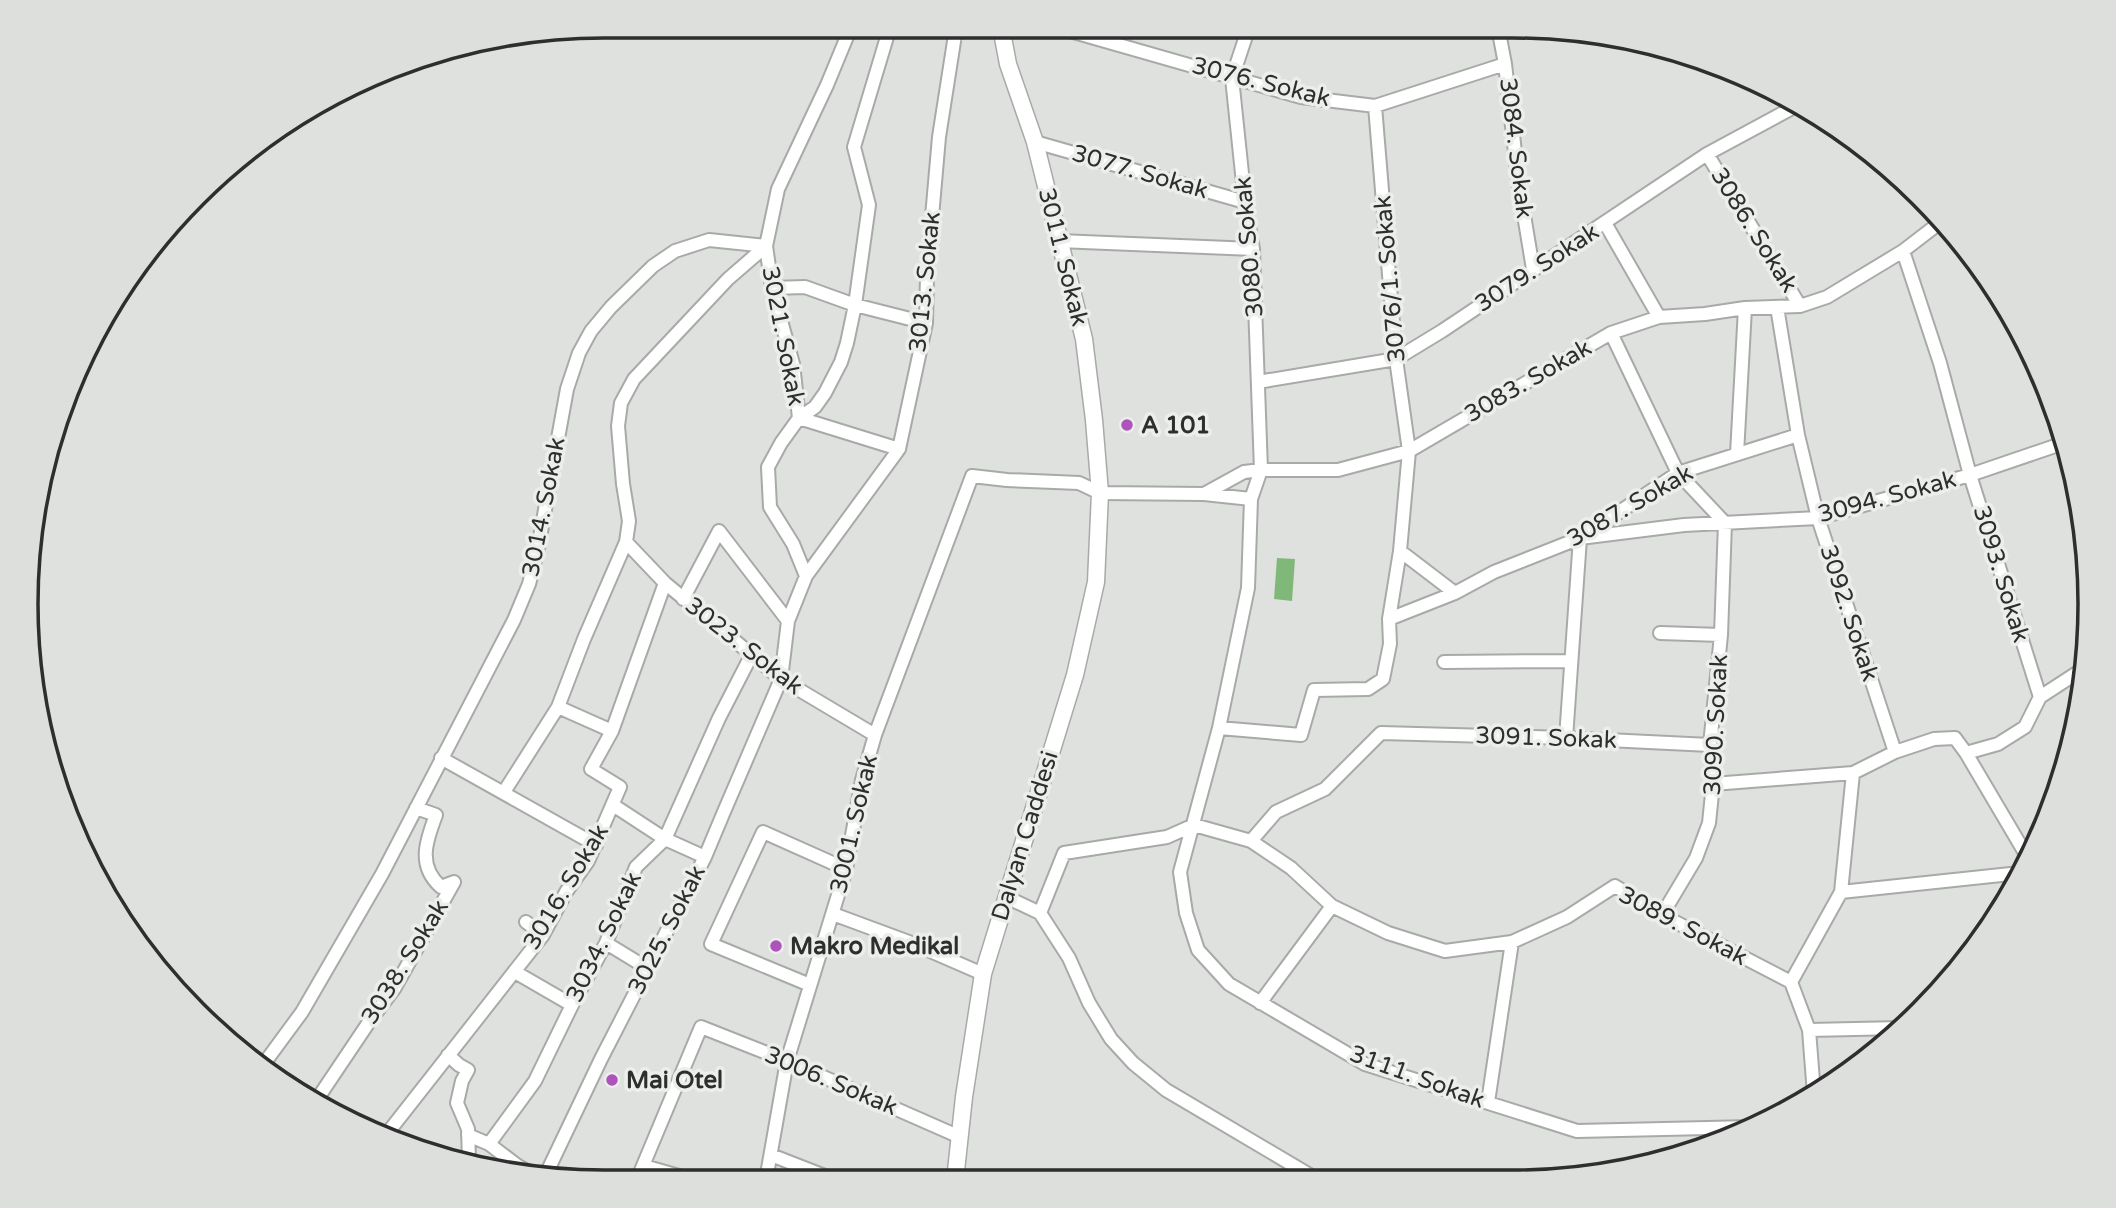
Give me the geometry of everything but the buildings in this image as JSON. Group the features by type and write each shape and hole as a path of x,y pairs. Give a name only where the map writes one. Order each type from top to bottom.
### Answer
{"street":[{"path":"505,792 558,707 625,542 629,521 618,426 621,403 634,379 728,279 766,246 778,189 846,38"},
{"path":"799,418 816,407 833,379 847,344 869,205 854,147 887,38"},
{"name":"3013. Sokak","path":"781,680 788,621 806,576 899,449 926,323 927,274 939,137 956,38"},
{"name":"3011. Sokak","path":"1003,38 1009,64 1035,142 1084,339 1100,493"},
{"name":"3076. Sokak","path":"1094,38 1301,97 1375,106 1505,64"},
{"name":"3080. Sokak","path":"1245,38 1232,78 1245,202 1253,249 1261,470"},
{"name":"3084. Sokak","path":"1500,38 1518,179 1534,269"},
{"name":"3076/1. Sokak","path":"1219,729 1301,735 1314,690 1368,689 1383,679 1390,644 1389,619 1400,551 1409,451 1396,359 1375,106"},
{"name":"3079. Sokak","path":"1258,382 1396,359 1707,154 1788,110"},
{"name":"3077. Sokak","path":"1035,142 1245,202"},
{"name":"3086. Sokak","path":"1707,154 1801,306"},
{"path":"1605,223 1659,317"},
{"name":"3083. Sokak","path":"972,476 1079,483 1100,493 1204,494 1244,472 1338,470 1409,451 1611,333 1659,317 1745,308 1801,306 1826,297 1902,251 1934,227"},
{"name":"3014. Sokak","path":"268,1058 302,1012 382,874 514,620 529,584 538,548 567,389 579,353 591,331 644,274 675,251 709,240 766,246"},
{"path":"1059,241 1253,249"},
{"name":"3021. Sokak","path":"766,246 772,288 793,364 799,418 768,467 770,508 793,544 806,576"},
{"name":"3093. Sokak","path":"1902,251 1940,363 1970,475 2040,697"},
{"path":"772,288 805,287 855,305 926,323"},
{"name":"3092. Sokak","path":"1777,307 1798,435 1818,519 1895,752"},
{"path":"1737,454 1745,308"},
{"path":"1611,333 1678,472 1725,523"},
{"path":"799,418 899,449"},
{"name":"3087. Sokak","path":"1389,619 1455,593 1494,572 1580,538 1678,472 1798,435"},
{"name":"3094. Sokak","path":"1580,538 1684,525 1818,519 1970,475 2054,446"},
{"path":"1040,913 1063,853 1167,837 1194,825 1219,729 1248,588 1251,499 1261,470"},
{"name":"3001. Sokak","path":"768,1170 787,1061 846,869 862,779 875,735 972,476"},
{"name":"Dalyan Caddesi","path":"956,1170 983,974 1078,661 1096,582 1100,493"},
{"path":"1204,494 1251,499"},
{"name":"3090. Sokak","path":"1662,915 1696,858 1709,823 1713,784 1710,745 1721,635 1725,523"},
{"path":"683,599 719,531 788,621"},
{"path":"1566,738 1580,538"},
{"name":"3023. Sokak","path":"625,542 664,583 781,680 875,735"},
{"path":"1400,551 1455,593"},
{"name":"3016. Sokak","path":"392,1127 542,935 596,845 620,787 591,769 612,731 664,583"},
{"path":"1660,633 1721,635"},
{"name":"3034. Sokak","path":"489,1144 535,1081 606,943 636,867 665,839 719,718 752,654"},
{"path":"1444,662 1570,662"},
{"path":"1966,753 1998,744 2025,727 2040,697 2073,675"},
{"name":"3025. Sokak","path":"550,1167 705,857 781,680"},
{"path":"558,707 612,731"},
{"name":"3091. Sokak","path":"1251,841 1276,812 1325,789 1381,733 1710,745"},
{"path":"1713,784 1853,773 1895,752 1934,739 1955,738 2022,848"},
{"path":"441,758 596,845"},
{"path":"1813,1082 1810,1030 1791,982 1841,892 1853,773"},
{"path":"613,805 665,839 705,857"},
{"name":"3038. Sokak","path":"321,1094 394,989 454,882 441,887 433,880 425,852 436,815 416,808"},
{"name":"3089. Sokak","path":"1194,825 1251,841 1291,868 1332,906 1388,933 1444,951 1512,942 1567,917 1615,886 1662,915 1791,982"},
{"name":"3111. Sokak","path":"1194,825 1180,872 1186,912 1198,950 1229,984 1365,1064 1577,1131 1724,1128"},
{"path":"810,985 711,944 763,832 846,869"},
{"path":"1841,892 2009,874"},
{"path":"1006,897 1040,913 1069,958 1089,1003 1111,1039 1133,1063 1167,1090 1300,1170"},
{"path":"1260,1003 1332,906"},
{"path":"833,914 914,944 983,974"},
{"path":"526,922 542,935"},
{"path":"1488,1102 1512,942"},
{"path":"606,943 647,968"},
{"path":"514,972 572,1005"},
{"name":"3006. Sokak","path":"644,1166 701,1027 787,1061 960,1137"},
{"path":"1810,1030 1886,1028"},
{"path":"448,1055 468,1070 462,1081 457,1103 468,1129 469,1153"},
{"path":"468,1135 489,1144 513,1162"},
{"path":"771,1155 808,1170"},
{"path":"642,1170 644,1166 657,1170"}],"shaded area":[{"path":"1277,558 1295,559 1292,601 1274,599"}],"place":[{"name":"A 101","path":"1127,425"},
{"name":"Makro Medikal","path":"776,946"},
{"name":"Mai Otel","path":"612,1080"}]}
